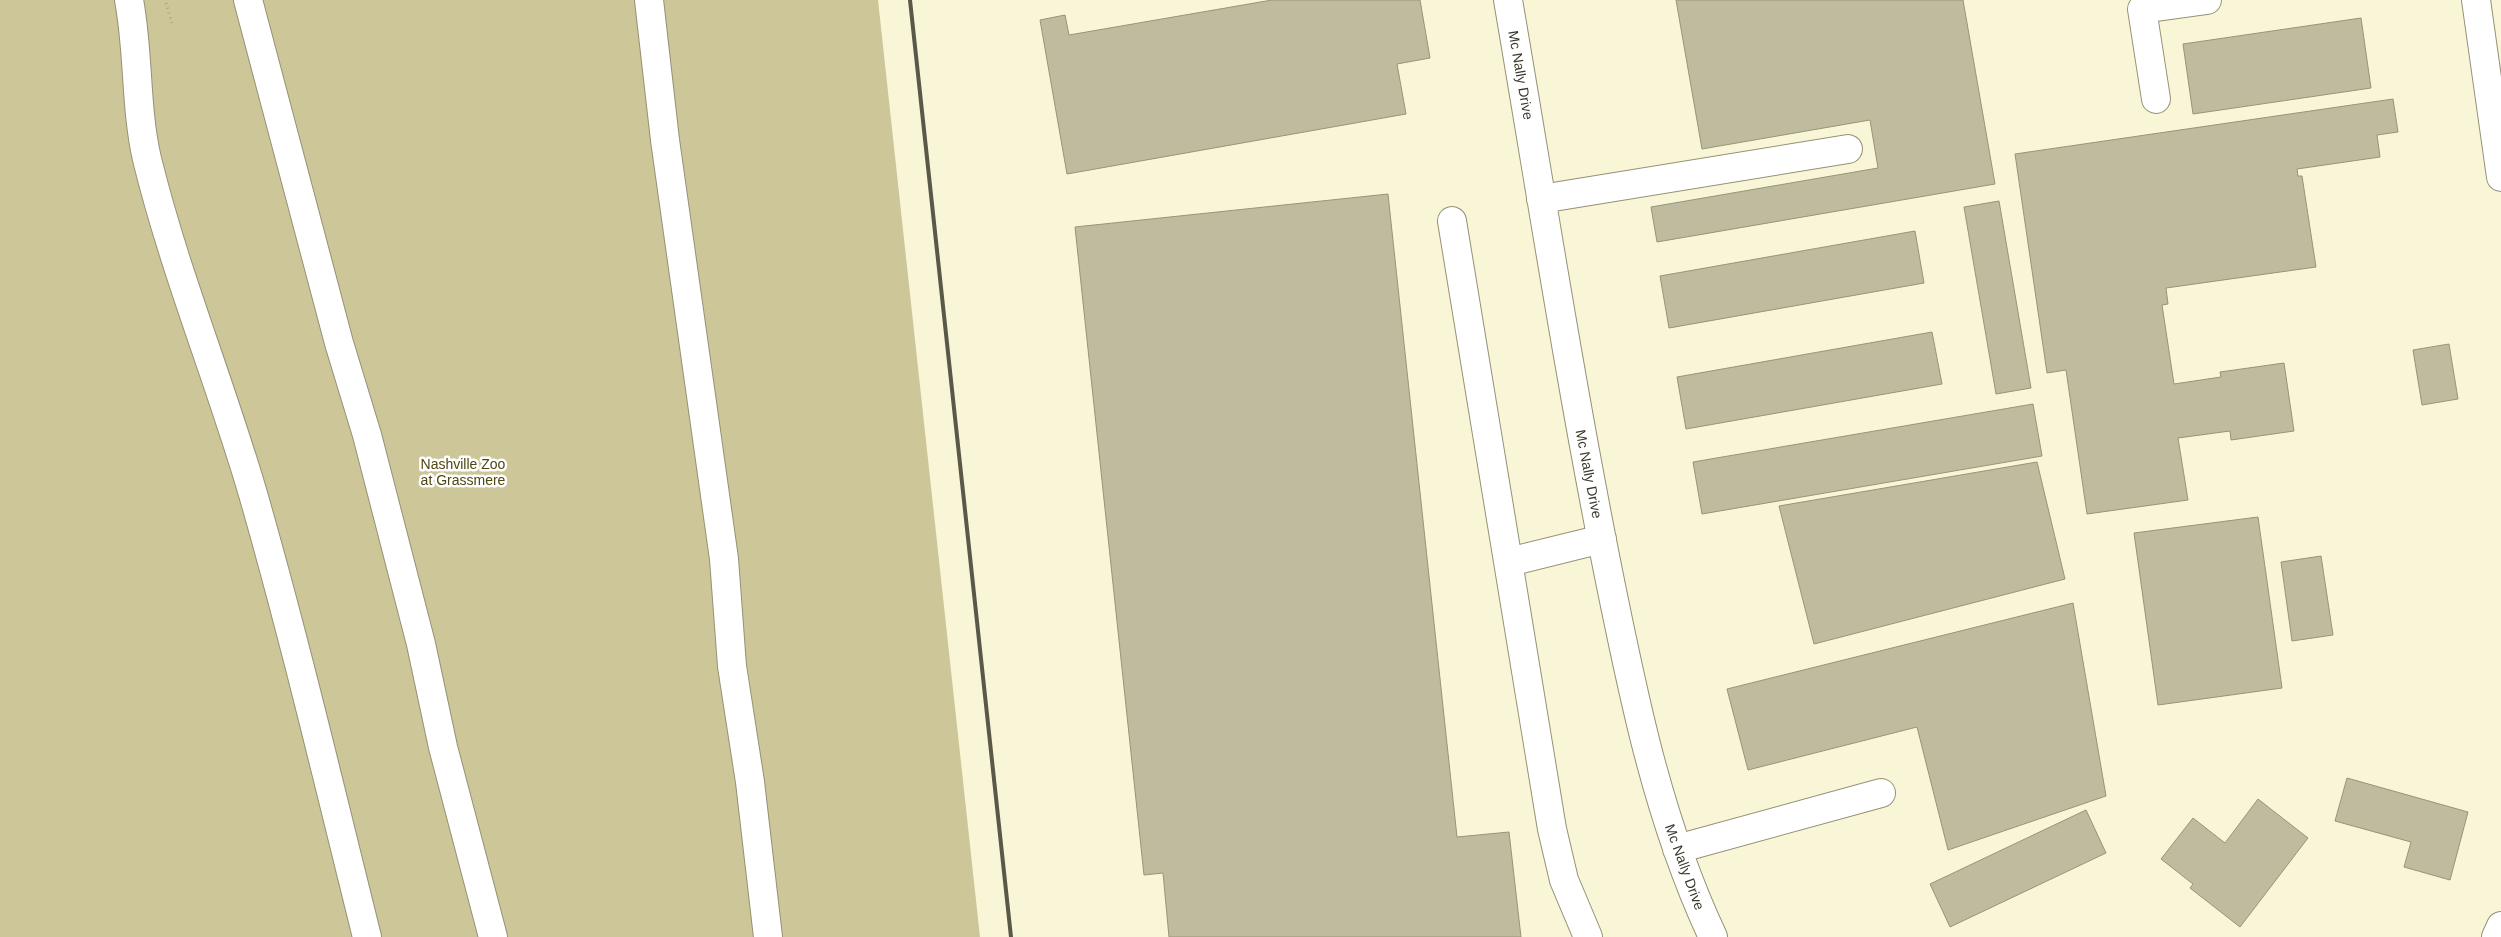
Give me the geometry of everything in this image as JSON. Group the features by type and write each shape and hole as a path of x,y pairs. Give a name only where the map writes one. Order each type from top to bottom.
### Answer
{"street":[{"path":"129,0 135,32 141,122 147,157 180,277 253,494 367,937"},
{"path":"248,0 339,343 367,435 421,644 443,747 493,937"},
{"path":"649,0 665,140 724,558 732,666 750,782 768,937"},
{"name":"Mc Nally Drive","path":"1508,0 1577,414 1637,710 1651,767 1677,849 1713,937"},
{"path":"2156,99 2142,9 2207,0"},
{"path":"2476,0 2501,176"},
{"path":"1541,199 1848,149"},
{"path":"1452,221 1552,829 1564,880 1588,937"},
{"path":"1509,562 1602,539"},
{"path":"1677,849 1881,793"},
{"path":"2496,937 2501,926"}],"path":[{"path":"165,0 172,23"}],"green space":[{"name":"Nashville Zoo at Grassmere","path":"0,0 878,0 980,937 0,937"}],"building":[{"path":"1272,0 1420,0 1430,58 1397,64 1406,114 1067,174 1040,20 1065,15 1069,35"},
{"path":"1676,0 1963,0 1995,184 1657,242 1651,207 1878,168 1870,120 1702,149"},
{"path":"2361,18 2371,88 2193,114 2183,44"},
{"path":"2393,99 2398,132 2377,135 2380,157 2297,169 2298,176 2302,176 2316,267 2166,288 2168,304 2162,305 2174,384 2221,377 2220,372 2284,363 2294,431 2231,440 2230,431 2178,438 2188,500 2087,514 2066,370 2047,373 2015,154"},
{"path":"1388,194 1457,837 1509,832 1521,937 1169,937 1163,873 1144,875 1075,227"},
{"path":"1999,201 2031,388 1996,394 1964,207"},
{"path":"1915,231 1924,283 1669,328 1660,276"},
{"path":"1932,332 1942,384 1686,429 1677,377"},
{"path":"2449,344 2458,399 2422,405 2413,350"},
{"path":"2033,404 2042,456 1702,514 1693,462"},
{"path":"2037,462 2065,579 1814,644 1779,506"},
{"path":"2258,517 2282,688 2158,705 2134,533"},
{"path":"2321,556 2333,635 2292,641 2281,562"},
{"path":"2073,603 2106,796 1948,850 1917,727 1748,770 1727,689"},
{"path":"2347,778 2468,812 2450,880 2404,867 2411,842 2335,821"},
{"path":"2258,799 2308,838 2240,927 2190,888 2193,884 2161,859 2193,818 2225,843"},
{"path":"2086,810 2106,853 1950,927 1930,884"}],"railway":[{"path":"910,0 1011,937"}]}
